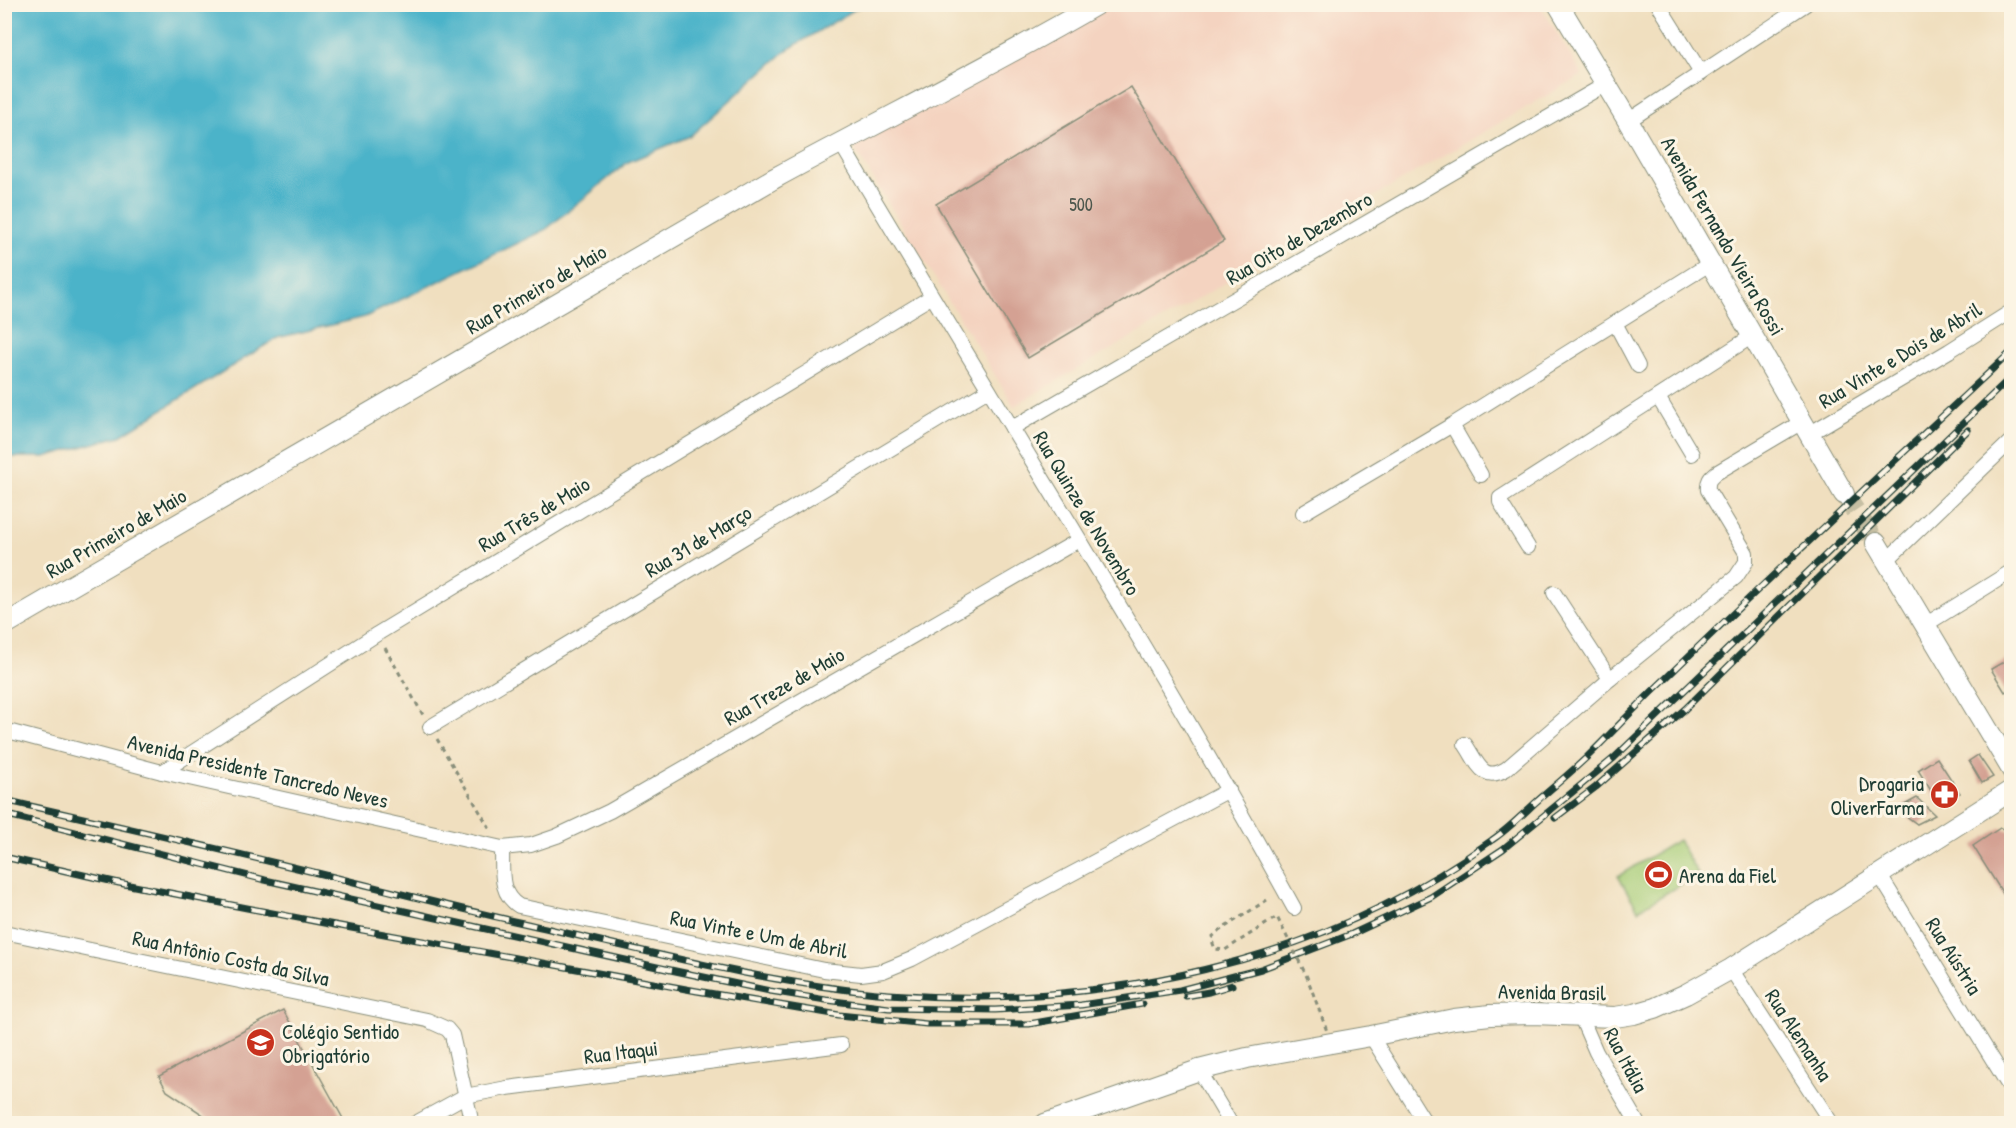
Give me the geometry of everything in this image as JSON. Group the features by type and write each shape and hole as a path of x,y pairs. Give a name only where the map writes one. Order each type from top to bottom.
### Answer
{"street":[{"name":"Rua Primeiro de Maio","path":"4,625 773,179 948,87 1097,4"},
{"name":"Avenida Fernando Vieira Rossi","path":"1558,4 1754,335 1844,494"},
{"path":"1658,4 1701,73"},
{"path":"1628,121 1806,4"},
{"name":"Rua Oito de Dezembro","path":"1012,428 1606,84"},
{"name":"Rua Quinze de Novembro","path":"840,142 1229,790 1294,908"},
{"path":"1304,513 1452,425 1711,263"},
{"name":"Rua Três de Maio","path":"162,772 377,634 931,297"},
{"name":"Rua Vinte e Dois de Abril","path":"1465,744 1484,772 1496,775 1506,769 1610,679 1736,577 1746,562 1746,553 1708,490 1710,478 1716,473 1806,428 1949,351 2012,311"},
{"path":"1615,323 1638,366"},
{"path":"1528,547 1500,502 1500,498 1754,335"},
{"name":"Rua 31 de Março","path":"429,727 988,390"},
{"path":"1658,397 1692,453"},
{"path":"1452,425 1481,475"},
{"path":"1886,561 2012,440"},
{"name":"Rua Treze de Maio","path":"502,848 531,844 557,836 610,811 1079,540"},
{"path":"1876,543 2012,770"},
{"path":"1924,625 2012,571"},
{"path":"1554,593 1610,679"},
{"name":"Avenida Presidente Tancredo Neves","path":"4,730 162,772 502,848"},
{"name":"Rua Vinte e Um de Abril","path":"502,848 504,890 519,906 824,970 861,975 883,970 912,959 1229,790"},
{"name":"Avenida Brasil","path":"1046,1123 1199,1070 1247,1058 1454,1019 1490,1015 1615,1017 1655,1008 1731,969 2012,790"},
{"name":"Rua Aústria","path":"1879,874 2012,1091"},
{"name":"Rua Antônio Costa da Silva","path":"4,932 427,1020 447,1029 454,1040 465,1096"},
{"name":"Rua Alemanha","path":"1731,969 1832,1124"},
{"name":"Rua Itália","path":"1580,1015 1596,1052 1638,1124"},
{"path":"1371,1036 1425,1124"},
{"name":"Rua Itaqui","path":"414,1124 465,1096 507,1088 841,1045"},
{"path":"1199,1070 1231,1124"},
{"path":"465,1096 472,1124"}],"path":[{"path":"1267,900 1219,930 1211,938 1215,950 1225,950 1277,917 1307,978 1328,1034"}],"shaded area":[{"path":"1109,5 1540,5 1582,75 1014,406 853,146"}],"green space":[{"name":"Arena da Fiel","path":"1678,840 1698,874 1638,910 1618,876"}],"water":[{"path":"5,4 862,5 787,50 690,136 628,162 545,230 365,317 277,338 120,436 45,457 5,457"}],"building":[{"path":"1131,87 1224,241 1028,358 936,204"},
{"path":"2012,657 2012,688 2005,692 1991,669"},
{"path":"1978,755 1993,777 1982,783 1969,761"},
{"path":"1937,758 1960,793 1940,805 1918,770"},
{"path":"1917,798 1935,815 1917,824 1897,809"},
{"path":"2000,828 2012,831 2012,893 2005,897 1973,846"},
{"name":"Colégio Sentido Obrigatório","path":"283,1010 346,1124 217,1124 167,1091 159,1076"}],"tunnel":[{"path":"1844,494 1876,543"}],"railway":[{"path":"4,800 659,955 751,974 843,989 889,994 968,997 1047,994 1126,985 1205,969 1281,947 1355,919 1426,883 1498,836 1586,758 1752,595 2012,351"},
{"path":"4,814 265,880 666,969 770,991 826,1000 889,1008 995,1010 1081,1005 1180,990 1261,969 1352,934 1431,897 1503,849 1614,758 2012,376"},
{"path":"1555,818 1596,787 1685,709 1968,430"},
{"path":"4,857 119,883 324,923 839,1015 927,1024 1029,1024 1142,1004"},
{"path":"1186,996 1232,985"}],"place":[{"name":"Drogaria OliverFarma","path":"1945,795"},
{"name":"Arena da Fiel","path":"1658,875"},
{"name":"Colégio Sentido Obrigatório","path":"261,1043"}]}
